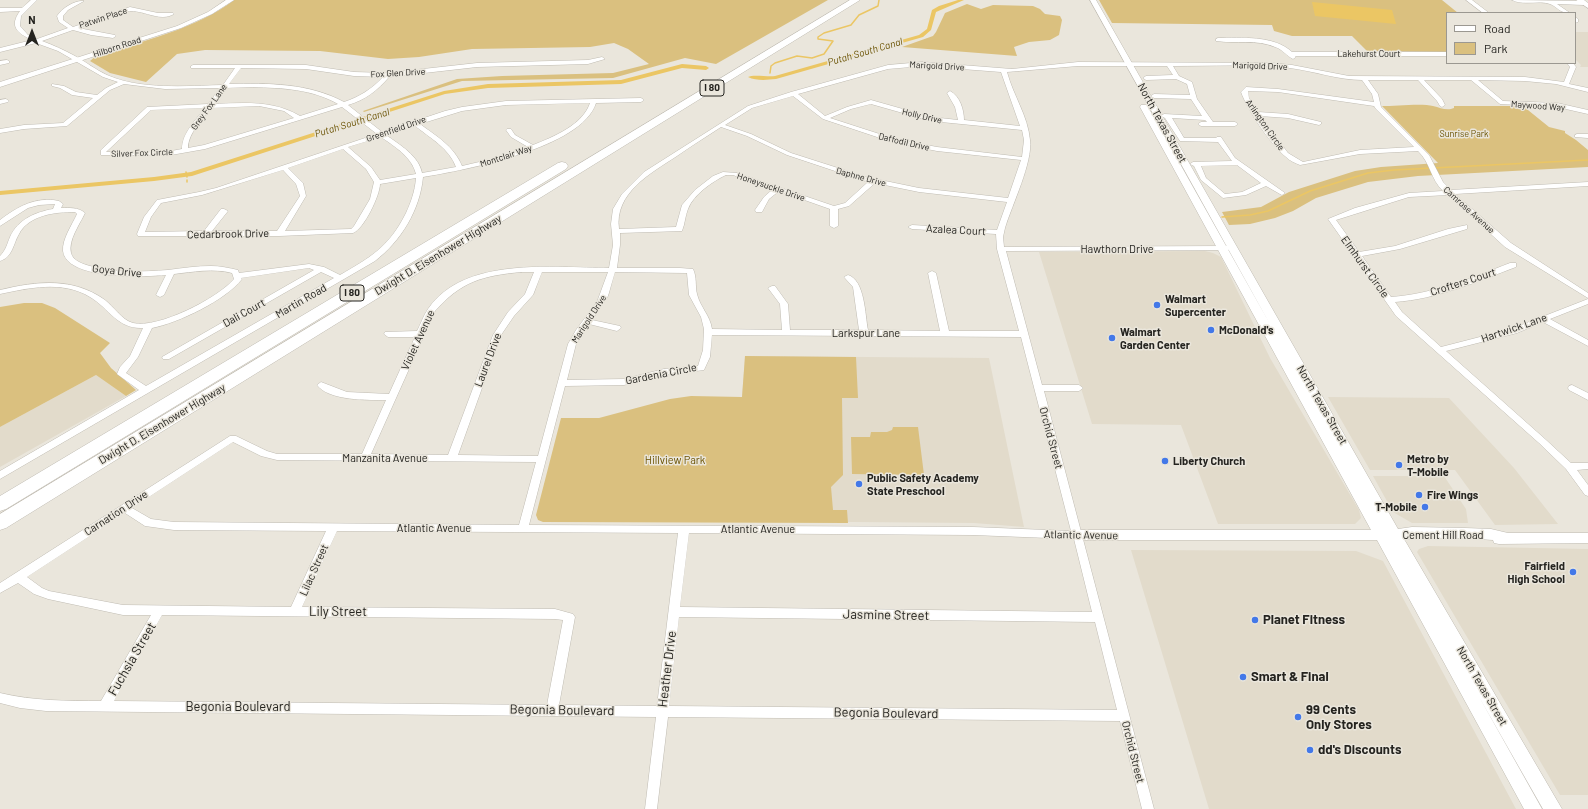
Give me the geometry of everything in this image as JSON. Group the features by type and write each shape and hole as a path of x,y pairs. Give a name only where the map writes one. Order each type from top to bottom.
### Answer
{"highway":[{"path":"803,21 838,0"},
{"name":"Dwight D. Eisenhower Highway","path":"0,523 856,0"},
{"name":"Dwight D. Eisenhower Highway","path":"0,504 704,81"}],"main road":[{"name":"Hilborn Road","path":"0,81 76,59 185,21 212,8 224,0"},
{"name":"Hilborn Road","path":"0,84 179,27 210,13 231,0"},
{"name":"North Texas Street","path":"1085,0 1120,64 1396,535 1553,809"},
{"name":"North Texas Street","path":"1093,0 1185,164 1227,248 1380,535 1533,809"},
{"name":"Atlantic Avenue","path":"1077,535 1396,535"},
{"name":"Cement Hill Road","path":"1396,535 1410,540 1492,541 1508,538 1588,538"}],"street":[{"path":"34,0 24,8 17,17 17,27 20,31 26,36 59,50 104,75 123,82 144,86 170,87 262,85 293,88 318,93 343,104 359,116 413,161 418,168 420,175"},
{"path":"1469,0 1485,12"},
{"path":"1515,0 1552,3 1584,3"},
{"path":"81,1 67,9 60,16 60,20 64,24 73,28 101,36 113,36"},
{"path":"1552,3 1566,12"},
{"path":"0,10 24,8"},
{"name":"Patwin Place","path":"0,50 36,41 130,9 158,15 171,14"},
{"path":"1218,40 1265,42 1282,48 1291,54 1294,60 1292,67"},
{"name":"Lakehurst Court","path":"1291,54 1446,54"},
{"name":"Fox Glen Drive","path":"193,68 240,66 306,67 354,74 387,75 478,65 588,62 602,59"},
{"path":"0,63 7,62"},
{"name":"Marigold Drive","path":"523,529 575,338 604,297 616,248 615,223 617,208 622,198 636,182 720,125 750,107 793,93 888,67 924,64 1004,70 1033,70 1078,64 1171,66 1271,65 1292,67 1328,75 1364,78 1530,79 1566,84 1588,90"},
{"path":"1566,84 1573,67 1571,64"},
{"name":"Grey Fox Lane","path":"185,151 185,143 192,129 240,66"},
{"path":"1171,66 1206,69"},
{"path":"1171,66 1177,77"},
{"path":"888,67 897,74"},
{"name":"Orchid Street","path":"1004,70 1027,141 1025,159 999,232 1001,249 1148,809"},
{"name":"Silver Fox Circle","path":"300,118 286,110 273,106 243,104 149,108 103,151 103,154 154,154 185,151 205,147 300,118 343,104 368,94 378,86 387,75"},
{"path":"1146,78 1177,77 1190,82 1194,97 1211,124"},
{"name":"Camrose Avenue","path":"1364,78 1375,94 1376,104 1383,114 1419,149 1432,164 1435,175 1449,192 1508,245 1588,296"},
{"path":"1420,79 1440,100 1442,105"},
{"name":"Maywood Way","path":"1473,79 1502,103 1551,105 1588,112"},
{"path":"0,131 24,127 65,125 108,90 123,82"},
{"path":"54,85 62,86 74,94 99,97"},
{"name":"Arlington Circle","path":"1376,104 1331,99 1284,90 1246,89 1244,92 1245,97 1284,152 1295,161 1302,164 1353,153 1419,149"},
{"name":"Daffodil Drive","path":"793,93 825,118 846,126 907,144 1025,159"},
{"path":"950,93 956,98 962,120 961,123"},
{"path":"1154,96 1194,97"},
{"name":"Greenfield Drive","path":"159,201 218,189 445,113 484,105 641,100"},
{"name":"Montclair Way","path":"377,182 499,161 534,148 570,129 585,118 590,112 594,101"},
{"name":"Holly Drive","path":"825,118 849,108 871,102 915,116 961,123 1023,128"},
{"path":"1257,114 1287,115 1306,118 1319,123"},
{"path":"1158,116 1207,118"},
{"path":"1168,117 1182,140 1220,139 1231,157 1282,193"},
{"path":"415,123 446,147 457,160 460,168"},
{"path":"1201,124 1235,124"},
{"name":"Daphne Drive","path":"720,125 749,135 789,154 873,181 919,190 1010,200"},
{"path":"509,130 513,136 534,148"},
{"path":"1576,136 1588,136"},
{"path":"344,147 371,171 376,177 377,182"},
{"path":"1185,164 1238,163"},
{"path":"1197,164 1203,179 1223,196 1244,194 1266,183"},
{"path":"280,234 303,196 303,189 300,183 284,167"},
{"name":"Honeysuckle Drive","path":"616,231 679,229 682,224 686,204 691,197 721,175 727,173 735,174 834,208"},
{"name":"Martin Road","path":"0,475 372,259 390,243 402,226 416,198 419,189 420,175"},
{"path":"834,226 834,208 847,205 873,181"},
{"name":"Cedarbrook Drive","path":"159,201 152,210 141,234 205,235 344,233 353,231 357,227 374,196 377,182"},
{"name":"Elmhurst Circle","path":"1588,184 1420,194 1398,198 1332,220 1389,300 1408,323 1542,441 1569,467 1588,492"},
{"path":"759,210 766,198 778,189"},
{"path":"0,224 19,209 35,203 57,202 59,204 56,212"},
{"name":"Goya Drive","path":"1,258 10,250 14,235 19,228 36,216 76,210 81,213 66,248 69,257 78,265 91,269 120,273 170,272 220,268 236,272 237,276"},
{"path":"205,235 224,211"},
{"name":"Azalea Court","path":"912,227 999,232"},
{"path":"1356,254 1383,252 1396,249 1464,227"},
{"name":"Hawthorn Drive","path":"1001,249 1227,248"},
{"name":"Crofters Court","path":"1389,300 1409,299 1448,290 1513,265"},
{"path":"0,292 36,284 58,283 95,296 125,322 133,325 150,325 167,321 224,292 235,284 237,276 302,266 315,267 341,278"},
{"name":"Dali Court","path":"166,357 321,269"},
{"name":"Violet Avenue","path":"365,458 420,334 436,303 455,287 476,278 510,270 611,270"},
{"name":"Laurel Drive","path":"452,458 497,335 503,324 529,295 539,270"},
{"name":"Gardenia Circle","path":"562,382 624,382 664,372 700,368 704,361 708,332 706,319 693,296 692,276 690,271 611,270"},
{"path":"160,295 170,272"},
{"path":"932,273 945,333"},
{"path":"848,277 857,287 864,333"},
{"path":"772,288 784,304 786,332"},
{"name":"Hartwick Lane","path":"1438,350 1500,335 1588,301"},
{"path":"1543,319 1588,343"},
{"path":"588,321 617,328"},
{"path":"146,391 121,374 123,369 134,357 150,325"},
{"name":"Larkspur Lane","path":"708,332 1024,334"},
{"path":"388,334 420,334"},
{"path":"321,385 341,395 354,397 392,398"},
{"path":"1038,388 1080,388"},
{"path":"1572,388 1588,397"},
{"name":"Manzanita Avenue","path":"233,438 264,454 277,457 542,459"},
{"name":"Carnation Drive","path":"0,589 233,438"},
{"path":"1569,467 1588,466"},
{"name":"Atlantic Avenue","path":"124,508 149,522 174,526 973,531 1077,535"},
{"name":"Lilac Street","path":"294,612 333,528"},
{"name":"Heather Drive","path":"651,809 684,529"},
{"name":"Lily Street","path":"18,577 38,591 110,609 159,611 555,614 569,617 552,710"},
{"name":"Fuchsia Street","path":"104,706 159,611"},
{"name":"Jasmine Street","path":"674,612 1098,617"},
{"name":"Begonia Boulevard","path":"0,698 20,703 46,706 1124,716"}],"shaded area":[{"path":"1312,2 1392,10 1396,24 1315,16"},
{"path":"1576,32 1588,32 1588,67 1580,67 1581,65 1576,60"},
{"path":"1205,251 1221,257 1270,358 1359,510 1361,518 1355,524 1218,524 1181,425 1092,424 1039,252"},
{"path":"745,356 989,358 1024,527 974,523 733,521"},
{"path":"96,375 126,396 0,467 0,427"},
{"path":"1328,397 1449,398 1514,468 1558,524 1495,525 1455,470 1370,470"},
{"path":"1373,476 1444,476 1466,509 1468,523 1412,523 1393,512"},
{"path":"1428,546 1588,549 1588,795 1560,795 1417,552 1419,549"},
{"path":"1131,550 1356,551 1383,561 1516,809 1209,809"}],"green space":[{"path":"234,0 828,0 716,64 685,58 613,78 462,81 364,112 363,111 457,79 502,76 613,73 649,64 628,49 614,43 590,47 472,49 419,57 388,59 320,51 205,50 177,54 146,82 110,73 90,61 96,56 149,40 204,19"},
{"path":"1099,0 1442,0 1457,12 1446,12 1446,52 1367,51 1352,36 1292,36 1274,31 1272,25 1112,23"},
{"path":"967,4 981,9 993,5 1033,6 1040,9 1045,14 1060,16 1062,20 1059,35 1050,40 1029,42 1014,47 1017,56 902,47 933,36 945,13"},
{"name":"Sunrise Park","path":"1428,105 1449,109 1454,108 1454,106 1523,106 1549,127 1565,131 1565,133 1588,150 1588,167 1418,176 1368,182 1316,198 1293,211 1275,218 1250,224 1229,225 1222,212 1261,207 1289,192 1355,171 1381,167 1438,163 1382,106"},
{"path":"24,303 42,303 55,308 110,343 100,353 111,368 136,390 126,396 96,375 0,427 0,307"},
{"name":"Hillview Park","path":"745,356 856,357 858,398 842,398 843,475 831,487 833,510 847,510 848,523 543,522 538,520 536,515 561,418 599,418 670,399 691,396 742,397"},
{"path":"893,427 918,427 924,475 852,474 851,437 870,437 871,432 887,432 892,430"}],"waterway":[{"path":"770,73 771,66 775,63 797,56 812,58 824,54 833,41 818,39 818,37 824,33 851,25 859,15 878,6 879,0"},
{"name":"Putah South Canal","path":"751,77 767,79 776,77 921,36 929,30 934,11 962,0"},
{"name":"Putah South Canal","path":"0,193 154,179 192,174 444,93 488,86 621,82 682,66 706,68"},
{"path":"1222,217 1250,215 1268,211 1310,191 1368,173 1394,170 1588,160"},
{"name":"Putah South Canal","path":"186,172 187,177"}],"place":[{"name":"Walmart Supercenter","path":"1157,305"},
{"name":"McDonald's","path":"1211,330"},
{"name":"Walmart Garden Center","path":"1112,338"},
{"name":"Liberty Church","path":"1165,461"},
{"name":"Metro by T-Mobile","path":"1399,465"},
{"name":"Public Safety Academy State Preschool","path":"859,484"},
{"name":"Fire Wings","path":"1419,495"},
{"name":"T-Mobile","path":"1425,507"},
{"name":"Fairfield High School","path":"1573,572"},
{"name":"Planet Fitness","path":"1255,620"},
{"name":"Smart & Final","path":"1243,677"},
{"name":"99 Cents Only Stores","path":"1298,717"},
{"name":"dd's Discounts","path":"1310,750"}]}
